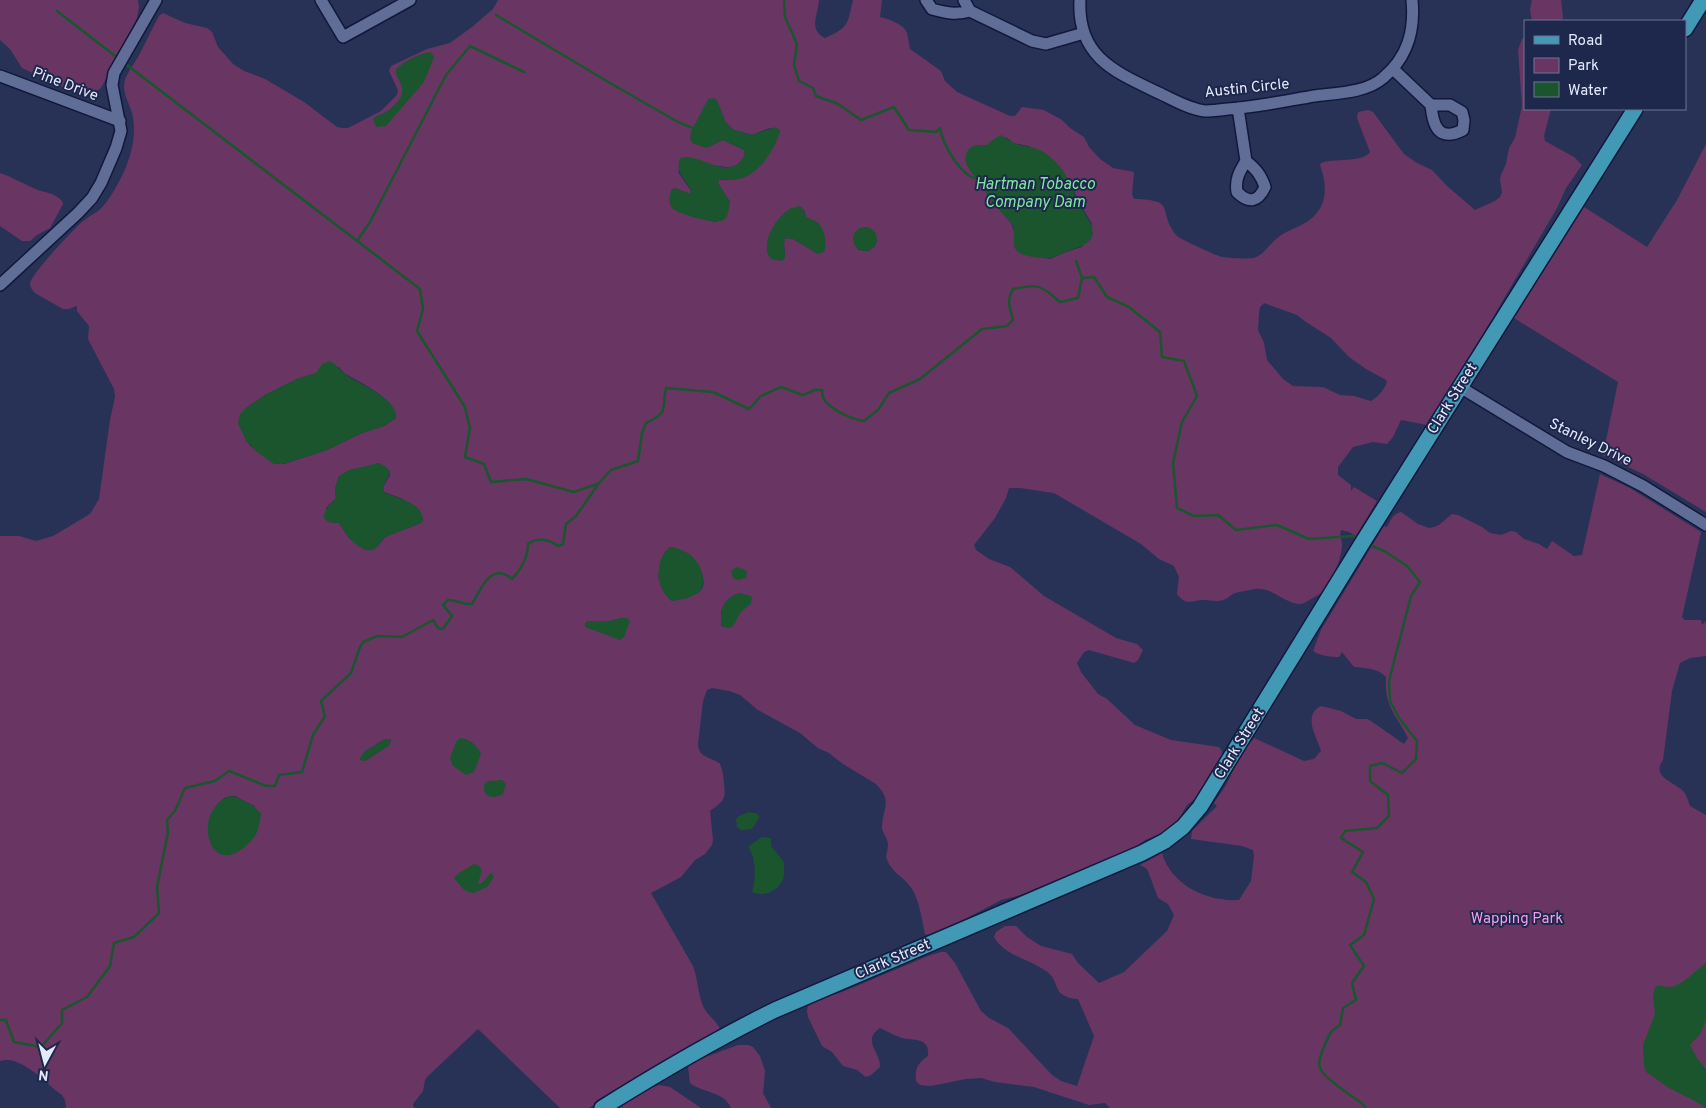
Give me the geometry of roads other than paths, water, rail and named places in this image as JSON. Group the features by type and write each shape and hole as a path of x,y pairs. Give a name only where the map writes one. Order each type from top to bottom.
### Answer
{"main road":[{"path":"1686,27 1703,0"},
{"name":"Clark Street","path":"602,1108 654,1076 775,1010 1133,857 1164,841 1183,827 1200,807 1363,542 1634,110"}],"street":[{"path":"0,285 92,198 101,183 121,131 112,85 113,75 156,0"},
{"path":"321,0 343,36 410,0"},
{"path":"926,0 932,9 960,14 970,11"},
{"path":"964,0 970,11 1032,41 1046,44 1084,33"},
{"name":"Austin Circle","path":"1080,0 1084,33 1101,62 1120,75 1187,106 1205,111 1238,108 1357,89 1371,85 1382,79 1403,55 1411,38 1412,0"},
{"path":"1392,68 1431,105"},
{"name":"Pine Drive","path":"0,76 120,121"},
{"path":"1238,108 1246,161"},
{"name":"Stanley Drive","path":"1460,387 1567,452 1604,466 1635,482 1706,526"}],"water":[{"path":"431,52 434,57 424,82 386,126 376,127 373,119 390,109 401,96 402,88 396,74 396,69 412,58"},
{"path":"713,98 717,100 726,123 734,130 752,135 776,127 780,130 770,153 752,173 736,180 719,180 718,183 730,202 727,216 724,220 720,221 706,220 681,213 672,208 669,201 672,189 675,188 690,194 691,191 681,176 679,168 680,158 693,158 721,167 727,167 737,164 745,155 744,150 723,140 706,148 692,143 690,138 691,132 708,99"},
{"name":"Hartman Tobacco Company Dam","path":"1001,135 1014,143 1040,150 1060,167 1093,230 1093,236 1089,241 1082,246 1048,258 1025,255 1016,250 1012,224 992,201 966,164 965,159 971,147 987,145"},
{"path":"799,206 802,207 806,217 817,222 822,229 825,241 824,252 818,254 793,239 786,238 784,242 785,258 782,261 771,259 767,247 770,233 783,214"},
{"path":"865,227 870,228 876,234 876,244 870,250 865,251 860,250 854,244 853,239 854,234 860,228"},
{"path":"330,361 345,374 384,398 395,411 396,418 384,426 362,433 327,450 283,464 274,464 257,452 246,441 238,423 240,414 265,395 299,378 316,373 322,364"},
{"path":"379,463 390,472 383,487 384,492 414,505 422,514 423,521 385,537 374,550 368,550 358,546 339,523 328,522 324,515 326,509 336,498 335,489 339,476 349,470"},
{"path":"670,547 683,550 697,562 703,581 702,588 696,594 672,601 662,590 659,574 661,559"},
{"path":"736,567 746,570 746,578 738,580 733,578 731,571"},
{"path":"740,593 751,596 751,603 740,613 734,625 729,628 723,627 721,616 724,604 729,598"},
{"path":"627,618 630,621 624,637 620,640 585,627 587,621 609,621"},
{"path":"460,738 473,743 481,754 474,772 466,775 453,766 450,758 456,742"},
{"path":"385,739 391,739 388,746 365,761 359,760 364,752"},
{"path":"502,780 506,784 503,794 495,797 487,796 484,785 488,781"},
{"path":"230,796 247,802 261,814 258,830 254,838 242,849 230,855 220,854 213,847 209,837 208,825 211,813 218,803"},
{"path":"749,812 758,814 759,818 752,829 741,830 737,827 736,819"},
{"path":"762,837 771,838 771,846 784,862 781,883 774,890 765,894 752,892 755,869 749,848 750,845"},
{"path":"474,864 478,865 482,870 478,884 482,883 492,873 494,877 487,887 473,893 464,890 454,878"},
{"path":"1706,963 1706,1019 1701,1033 1690,1045 1706,1069 1706,1108 1669,1088 1646,1072 1643,1045 1655,1014 1653,997 1655,987 1676,985"}],"waterway":[{"path":"784,0 785,17 797,44 794,65 799,81 813,88 816,96 838,104 861,120 894,107 909,130 936,132 940,128 945,143 959,166 965,173 978,179"},
{"path":"57,11 119,59"},
{"path":"496,15 610,83 678,122 693,128"},
{"path":"357,241 370,222 446,75 470,46 524,72"},
{"path":"123,62 420,289 423,309 417,331 465,407 470,428 465,457 484,464 491,482 526,479 574,492 597,484"},
{"path":"1076,261 1082,278"},
{"path":"0,1020 6,1020 14,1042 41,1047 62,1023 62,1010 87,997 110,966 114,943 134,937 159,913 157,887 168,832 167,820 175,811 185,788 215,781 229,771 266,786 275,786 279,775 302,772 313,735 325,716 321,701 351,673 363,642 377,636 402,637 433,620 438,628 443,629 452,616 443,605 448,600 472,604 483,585 492,575 498,573 505,574 512,579 523,563 527,554 528,544 535,540 551,542 558,546 563,544 566,524 576,516 599,483 611,470 638,461 642,433 646,423 662,413 666,388 713,392 749,409 761,396 781,387 803,395 815,390 822,390 824,400 840,413 864,421 878,410 889,393 920,379 982,329 1007,326 1013,320 1009,301 1013,289 1028,286 1038,287 1048,292 1060,302 1078,298 1082,278 1094,277 1107,297 1129,307 1160,332 1162,357 1184,361 1197,396 1182,422 1173,463 1177,508 1194,516 1218,515 1236,530 1277,525 1309,539 1353,536 1359,540"},
{"path":"1365,1108 1364,1105 1328,1079 1319,1064 1328,1037 1340,1025 1343,1008 1356,1000 1352,983 1364,966 1350,945 1364,935 1374,899 1366,882 1352,872 1363,852 1341,838 1345,831 1377,828 1389,816 1388,795 1370,781 1370,766 1382,763 1402,773 1416,759 1417,741 1399,718 1390,701 1389,681 1411,596 1420,582 1407,566 1386,552 1368,544"}],"park label":[{"name":"Wapping Park","path":"1517,919"}]}
